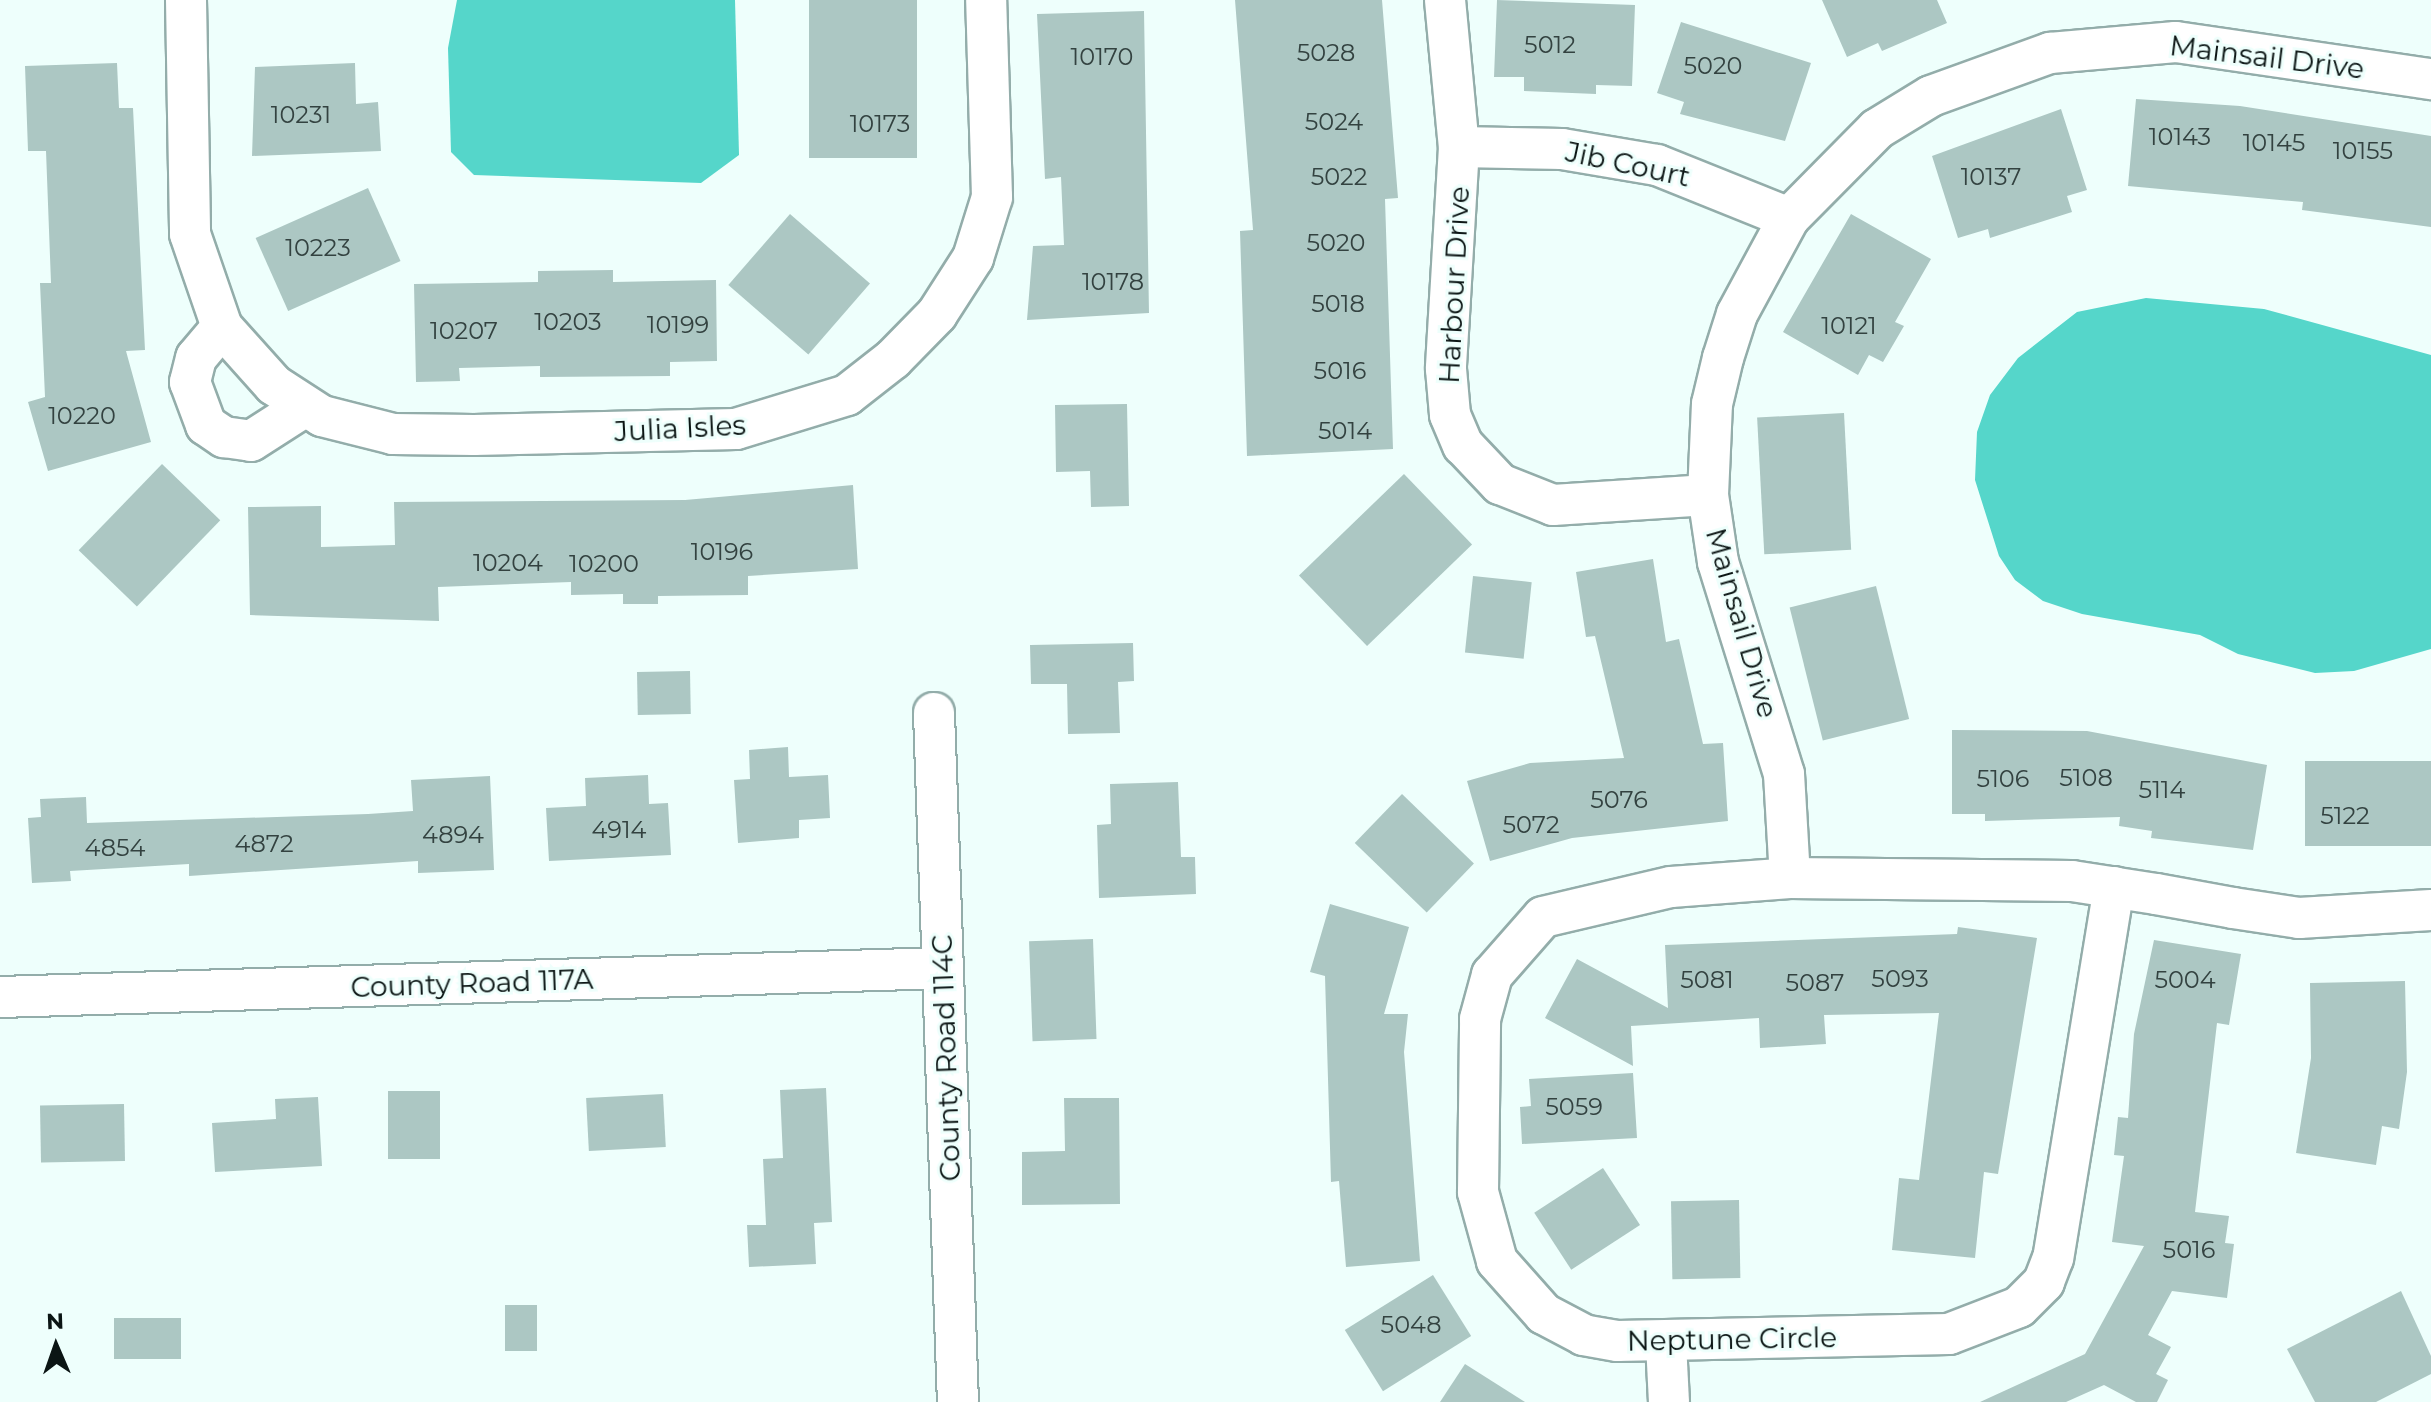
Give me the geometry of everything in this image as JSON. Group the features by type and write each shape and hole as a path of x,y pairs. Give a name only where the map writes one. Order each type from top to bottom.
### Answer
{"street":[{"name":"Julia Isles","path":"186,0 190,234 222,327 263,375 304,407 393,434 736,429 847,395 937,314 973,258 992,197 986,0"},
{"name":"Harbour Drive","path":"1445,0 1459,147 1446,369 1450,415 1463,445 1500,484 1553,505 1708,495"},
{"name":"Mainsail Drive","path":"1790,878 1784,774 1718,562 1708,495 1712,404 1723,358 1737,314 1789,218 1877,129 1931,96 2050,53 2176,42 2431,79"},
{"name":"Jib Court","path":"1459,147 1562,149 1657,165 1789,218"},
{"path":"222,327 196,358 190,382 206,425 224,437 251,441 304,407"},
{"name":"County Road 114C","path":"934,713 958,1402"},
{"name":"Neptune Circle","path":"2114,887 2044,1282 1987,1324 1949,1334 1666,1343 1584,1335 1544,1314 1497,1261 1478,1192 1480,1019 1492,975 1543,917 1671,887 1790,878 2114,887 2299,918 2431,910"},
{"name":"County Road 117A","path":"0,997 943,968"},
{"path":"1666,1343 1669,1402"}],"water":[{"path":"457,0 735,0 739,155 701,183 474,175 451,152 448,48"},
{"path":"2146,298 2264,309 2431,355 2431,649 2354,671 2315,673 2238,654 2200,635 2082,614 2043,601 2015,580 1999,556 1975,480 1977,432 1990,395 2018,358 2077,312"}],"building":[{"path":"809,0 917,0 917,158 809,158"},
{"path":"1235,0 1382,0 1398,198 1385,199 1393,449 1247,456 1240,231 1253,230"},
{"path":"1497,0 1635,5 1632,86 1596,85 1596,94 1524,91 1524,77 1494,77"},
{"path":"1822,0 1937,0 1947,23 1882,51 1878,43 1847,57"},
{"path":"1144,11 1149,313 1027,320 1033,246 1064,245 1061,177 1045,179 1037,14"},
{"path":"1681,22 1811,63 1785,141 1680,114 1684,102 1657,93"},
{"path":"117,63 119,108 133,108 145,350 126,351 151,442 48,471 28,402 45,397 40,283 51,283 46,151 28,151 25,66"},
{"path":"355,63 356,104 378,102 381,151 252,156 255,67"},
{"path":"2136,99 2240,106 2431,136 2431,227 2302,210 2303,202 2128,186"},
{"path":"2061,109 2087,190 2067,196 2072,212 1990,238 1988,229 1958,238 1932,156"},
{"path":"368,188 401,261 288,311 256,238"},
{"path":"790,214 870,284 808,354 728,285"},
{"path":"1851,214 1931,259 1895,322 1904,326 1883,362 1869,355 1858,375 1783,332"},
{"path":"613,270 613,282 716,280 717,361 670,362 670,376 540,377 540,366 459,368 460,381 416,382 414,284 538,282 538,271"},
{"path":"1127,404 1129,506 1091,507 1090,471 1056,472 1055,405"},
{"path":"1844,413 1851,550 1764,554 1757,418"},
{"path":"162,464 220,520 137,607 79,550"},
{"path":"1404,474 1472,544 1367,646 1299,575"},
{"path":"853,485 858,569 748,576 748,595 658,596 658,604 623,604 623,594 571,595 571,582 438,587 439,621 250,615 248,507 321,506 321,547 395,545 394,502 685,500"},
{"path":"1653,559 1666,642 1679,639 1703,744 1723,743 1728,821 1572,838 1490,861 1467,781 1530,763 1624,758 1595,636 1586,637 1576,572"},
{"path":"1473,576 1532,582 1524,659 1465,653"},
{"path":"1876,586 1909,719 1823,740 1790,608"},
{"path":"1133,643 1134,681 1118,682 1120,733 1068,734 1067,684 1031,684 1030,645"},
{"path":"690,671 691,714 638,715 637,672"},
{"path":"1952,730 2087,731 2267,765 2253,850 2151,838 2152,831 2119,826 2120,817 1985,821 1985,814 1952,814"},
{"path":"788,747 789,777 828,775 830,818 799,820 799,838 738,843 734,780 750,779 749,750"},
{"path":"2305,761 2431,761 2431,846 2305,846"},
{"path":"648,775 649,804 668,803 671,855 549,861 546,808 586,806 585,778"},
{"path":"490,776 494,870 418,873 418,861 189,876 189,864 70,871 71,881 32,883 28,818 41,817 40,799 86,797 87,823 368,814 413,811 411,780"},
{"path":"1178,782 1181,857 1195,857 1196,894 1099,898 1097,825 1111,824 1110,784"},
{"path":"1402,794 1474,863 1427,912 1355,843"},
{"path":"1330,904 1409,927 1384,1014 1408,1014 1404,1052 1420,1261 1346,1267 1339,1181 1331,1182 1325,976 1310,972"},
{"path":"1958,927 2037,938 1998,1174 1984,1172 1975,1258 1892,1250 1899,1178 1919,1180 1939,1013 1824,1015 1826,1044 1760,1048 1759,1018 1631,1026 1633,1066 1545,1018 1577,959 1668,1008 1665,945 1957,934"},
{"path":"1093,939 1096,1039 1033,1041 1029,941"},
{"path":"2154,940 2241,954 2229,1025 2217,1023 2195,1212 2229,1216 2225,1243 2234,1244 2227,1298 2172,1291 2148,1335 2171,1347 2156,1374 2168,1380 2157,1402 2136,1402 2104,1385 2066,1402 1980,1402 2085,1354 2144,1246 2112,1242 2124,1156 2114,1155 2118,1117 2128,1118 2134,1034"},
{"path":"2405,981 2407,1072 2399,1129 2382,1126 2376,1165 2296,1153 2311,1058 2310,983"},
{"path":"1633,1073 1637,1138 1522,1144 1520,1107 1531,1106 1529,1079"},
{"path":"826,1088 832,1222 814,1223 816,1264 749,1267 747,1225 766,1225 763,1159 783,1158 780,1090"},
{"path":"388,1091 440,1091 440,1159 388,1159"},
{"path":"663,1094 666,1147 589,1151 586,1098"},
{"path":"318,1097 322,1166 215,1172 212,1123 276,1119 275,1099"},
{"path":"1064,1098 1119,1098 1120,1204 1022,1205 1022,1152 1065,1151"},
{"path":"124,1104 125,1161 41,1162 40,1105"},
{"path":"1603,1168 1640,1225 1571,1270 1534,1213"},
{"path":"1739,1200 1740,1278 1672,1279 1671,1201"},
{"path":"1433,1275 1471,1336 1383,1391 1345,1330"},
{"path":"2401,1291 2431,1356 2431,1374 2376,1402 2315,1402 2287,1349"},
{"path":"505,1305 537,1305 537,1351 505,1351"},
{"path":"114,1318 181,1318 181,1359 114,1359"},
{"path":"1465,1364 1525,1402 1440,1402"}]}
